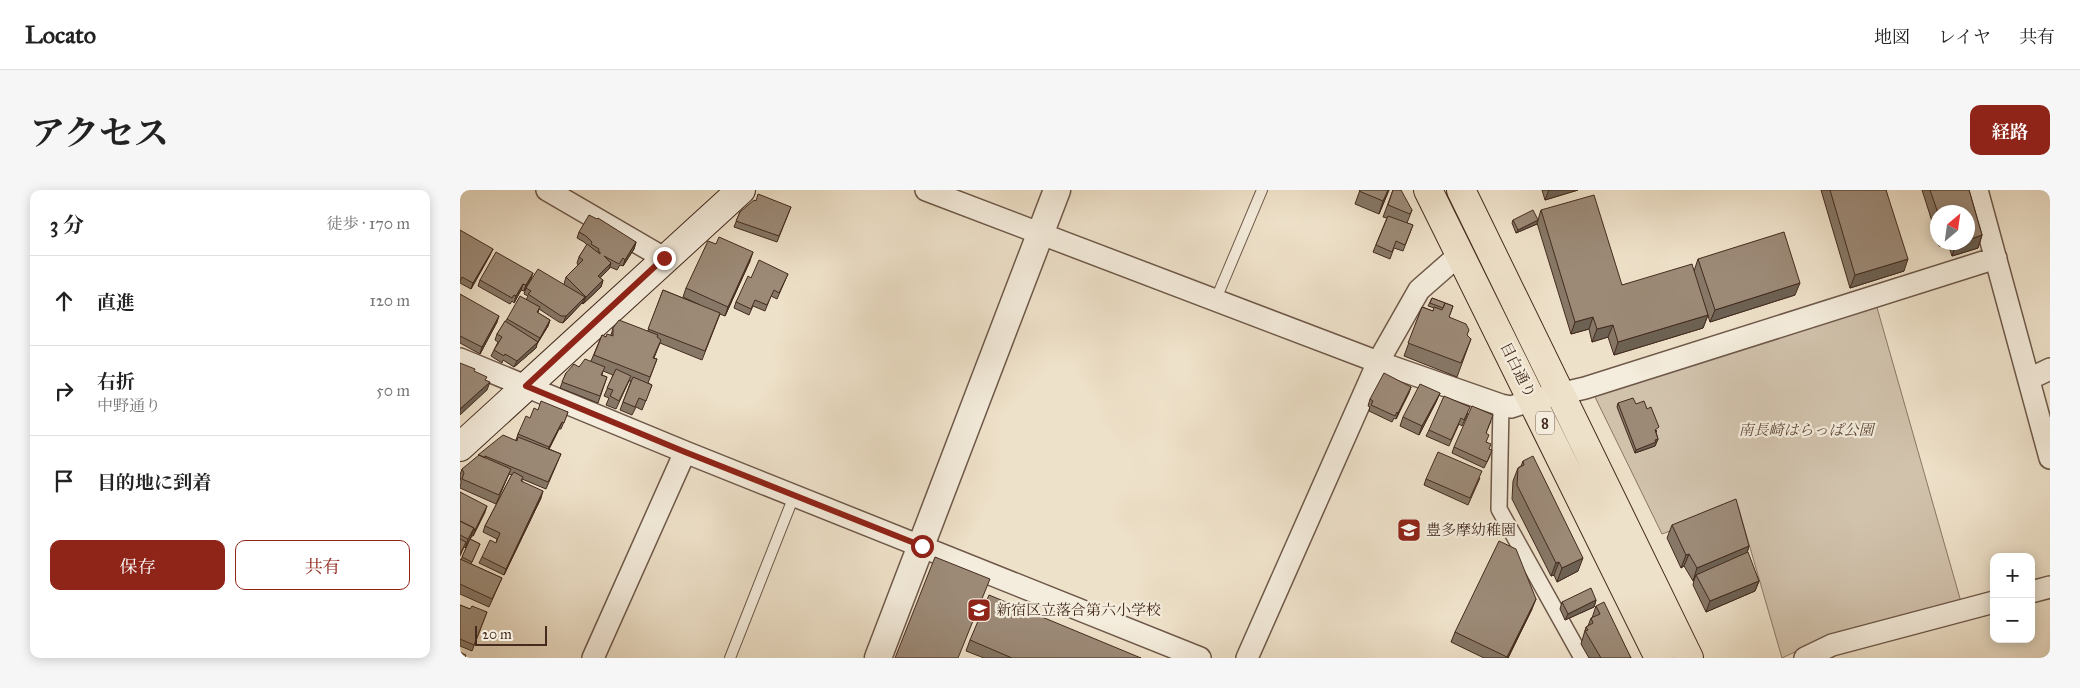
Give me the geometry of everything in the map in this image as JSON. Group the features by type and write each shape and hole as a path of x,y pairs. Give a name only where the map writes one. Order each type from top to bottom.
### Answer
{"main road":[{"path":"460,447 664,258 741,190"},
{"name":"目白通り","path":"1428,190 1659,658"},
{"name":"目白通り","path":"1461,190 1689,658"}],"street":[{"path":"547,190 664,258"},
{"path":"926,190 1378,362 1511,407 1533,400 1561,395 1996,258"},
{"path":"878,658 1058,190"},
{"path":"1977,190 2050,458"},
{"path":"1247,658 1378,362 1419,290 1460,254"},
{"path":"460,359 685,452 1200,658"},
{"path":"2029,378 2050,369"},
{"path":"1502,405 1499,509 1582,658"},
{"path":"599,656 685,452"},
{"path":"2035,591 2050,587"},
{"path":"1805,658 1832,645 1990,603"}],"lane":[{"path":"1216,299 1262,190"},
{"path":"730,658 794,496"}],"green space":[{"name":"南長崎はらっぱ公園","path":"1876,304 1961,602 1831,635 1782,658 1738,506 1662,534 1595,397 1598,387"}],"building":[{"path":"1360,190 1388,190 1383,201"},
{"path":"1393,190 1401,190 1412,210 1410,214 1388,205"},
{"path":"1830,190 1886,190 1908,259 1855,275"},
{"path":"1930,190 1969,190 1973,205 1935,205"},
{"path":"758,194 791,207 779,236 736,221 740,212 754,200 756,201"},
{"path":"1594,195 1622,285 1692,264 1708,315 1618,342 1613,325 1597,329 1593,317 1575,322 1541,210"},
{"path":"1533,210 1538,220 1518,230 1513,220"},
{"path":"1975,211 1982,235 1975,238"},
{"path":"589,215 598,218 636,242 625,260 623,258 619,264 604,256 611,263 598,276 603,280 586,297 566,277 583,260 579,257 587,244 600,254 599,249 579,232"},
{"path":"1388,216 1413,225 1405,245 1396,241 1392,252 1376,245"},
{"path":"460,230 493,249 473,283 462,277 460,281"},
{"path":"1784,232 1800,283 1715,310 1698,259"},
{"path":"719,237 753,252 728,307 686,288 708,241 716,244"},
{"path":"496,252 533,273 526,285 523,284 516,296 514,295 512,298 480,280"},
{"path":"759,260 788,274 779,293 774,290 767,305 755,300 751,309 736,302 748,276 751,278"},
{"path":"538,269 585,297 566,316 561,316 528,294 531,291 526,288"},
{"path":"663,290 720,313 705,351 648,329"},
{"path":"460,294 499,316 482,347 460,336"},
{"path":"520,296 540,307 537,312 550,320 540,338 507,319"},
{"path":"1432,298 1445,303 1443,308 1430,303"},
{"path":"1445,303 1453,306 1449,317 1466,324 1469,330 1467,335 1471,339 1461,363 1408,343 1422,307 1433,311 1434,307 1442,310"},
{"path":"619,320 658,335 657,337 661,340 653,358 657,359 650,377 594,355 602,335 606,337 607,334 613,336 613,328"},
{"path":"505,321 538,342 517,361 494,350 502,337 497,334"},
{"path":"585,359 605,367 601,375 607,377 600,396 562,382 566,373 574,364 579,367"},
{"path":"460,363 475,369 474,371 487,377 485,380 490,382 460,409"},
{"path":"616,369 631,376 619,401 610,396 613,390 607,388"},
{"path":"1384,373 1411,387 1395,416 1371,405 1373,401 1370,399"},
{"path":"633,377 652,385 646,401 639,398 635,407 623,402"},
{"path":"1420,384 1440,393 1422,426 1403,417"},
{"path":"1444,396 1470,407 1464,420 1461,418 1451,440 1429,430"},
{"path":"1633,398 1636,404 1644,401 1647,409 1651,407 1659,427 1655,430 1658,439 1655,440 1656,442 1636,450 1618,403"},
{"path":"541,401 568,412 564,423 562,422 549,447 518,434 526,416 530,418 534,408 538,410"},
{"path":"1472,406 1493,415 1486,433 1489,435 1486,442 1491,444 1489,449 1492,450 1487,462 1454,447"},
{"path":"503,435 517,441 518,437 561,454 548,482 485,456 485,458 478,455"},
{"path":"1438,452 1482,471 1470,498 1426,479"},
{"path":"479,455 511,469 499,495 462,479 464,473 462,469"},
{"path":"1533,456 1583,558 1562,568 1559,562 1556,563 1517,485 1518,468 1524,465 1523,461"},
{"path":"514,472 523,477 521,481 543,491 506,569 482,557 490,540 496,543 500,533 485,526"},
{"path":"460,492 487,506 475,530 460,521"},
{"path":"1736,499 1749,546 1697,568 1689,554 1686,555 1672,525"},
{"path":"460,521 474,528 468,539 460,535"},
{"path":"460,539 466,542 460,554"},
{"path":"470,539 480,544 472,562 462,557"},
{"path":"1499,541 1516,549 1536,599 1507,657 1455,632"},
{"path":"1748,552 1759,581 1710,601 1696,575"},
{"path":"935,557 990,579 958,658 895,658"},
{"path":"460,559 502,578 492,599 460,584"},
{"path":"1591,588 1596,600 1568,614 1562,602"},
{"path":"989,595 1141,658 1012,658 970,640"},
{"path":"1604,602 1631,658 1601,658 1585,631 1588,630 1586,627 1593,623 1591,618 1600,614 1596,606"},
{"path":"460,605 470,609 472,606 487,612 474,645 460,639"},
{"path":"460,652 466,655 465,658 460,658"}],"place":[{"name":"豊多摩幼稚園","path":"1409,530"},
{"name":"新宿区立落合第六小学校","path":"979,610"}],"route":[{"path":"664,258 526,386 685,452 922,546"}]}
